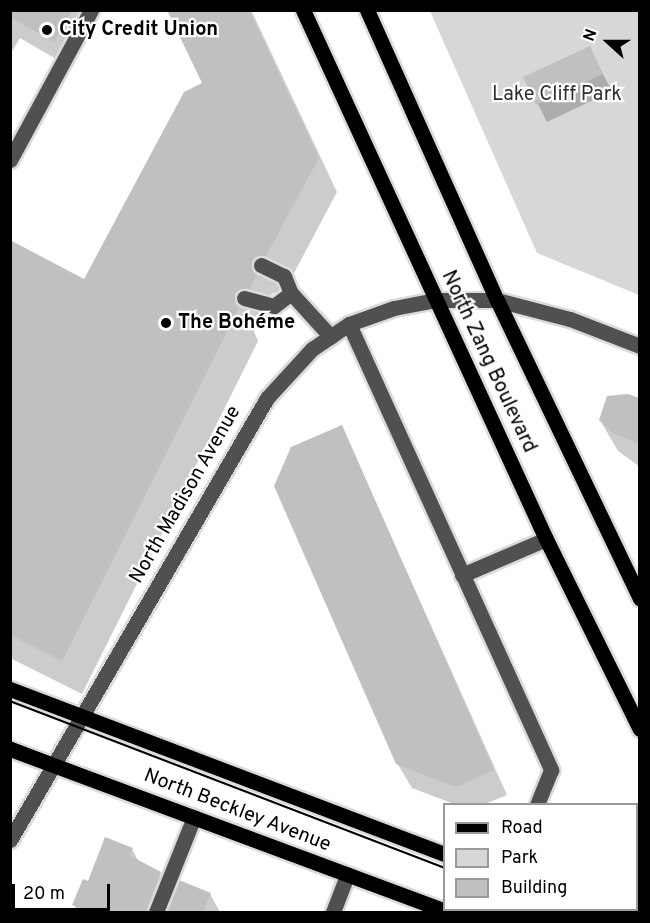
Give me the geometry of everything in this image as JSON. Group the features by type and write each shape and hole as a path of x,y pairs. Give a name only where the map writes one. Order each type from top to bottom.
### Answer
{"main road":[{"name":"North Zang Boulevard","path":"303,10 546,539 639,729"},
{"name":"North Zang Boulevard","path":"368,10 497,300 639,598"},
{"name":"North Beckley Avenue","path":"10,689 443,854"},
{"name":"North Beckley Avenue","path":"10,749 443,910"}],"street":[{"path":"10,160 91,10"},
{"path":"261,265 284,276 291,293 331,337"},
{"path":"244,298 273,306 291,293"},
{"name":"North Madison Avenue","path":"10,840 51,765 82,716 267,398 312,350 349,324 394,308 436,300 497,300 570,319 639,346"},
{"path":"349,324 550,770 537,803"},
{"path":"462,575 546,539"},
{"path":"156,912 194,817"},
{"path":"333,912 347,875"}],"green space":[{"name":"Lake Cliff Park","path":"430,11 639,11 639,295 537,253"}],"building":[{"name":"City Credit Union","path":"10,10 72,10 54,42 10,17"},
{"name":"The Bohéme","path":"167,10 249,10 319,158 266,256 253,260 257,274 249,289 241,289 235,295 240,306 62,661 10,635 10,240 84,279 184,92 202,83"},
{"path":"590,46 603,74 536,105 523,77"},
{"path":"628,394 639,398 639,444 613,433 599,420 607,396"},
{"path":"342,425 494,770 456,787 396,764 274,486 291,447"},
{"path":"105,837 133,848 129,855 161,872 146,912 91,912 72,905 83,879 88,881"},
{"path":"179,880 211,893 203,912 166,912"}],"tram line":[{"path":"10,701 443,868"},
{"path":"10,742 443,908"}],"place":[{"name":"City Credit Union","path":"47,30"},
{"name":"The Bohéme","path":"166,323"}]}
